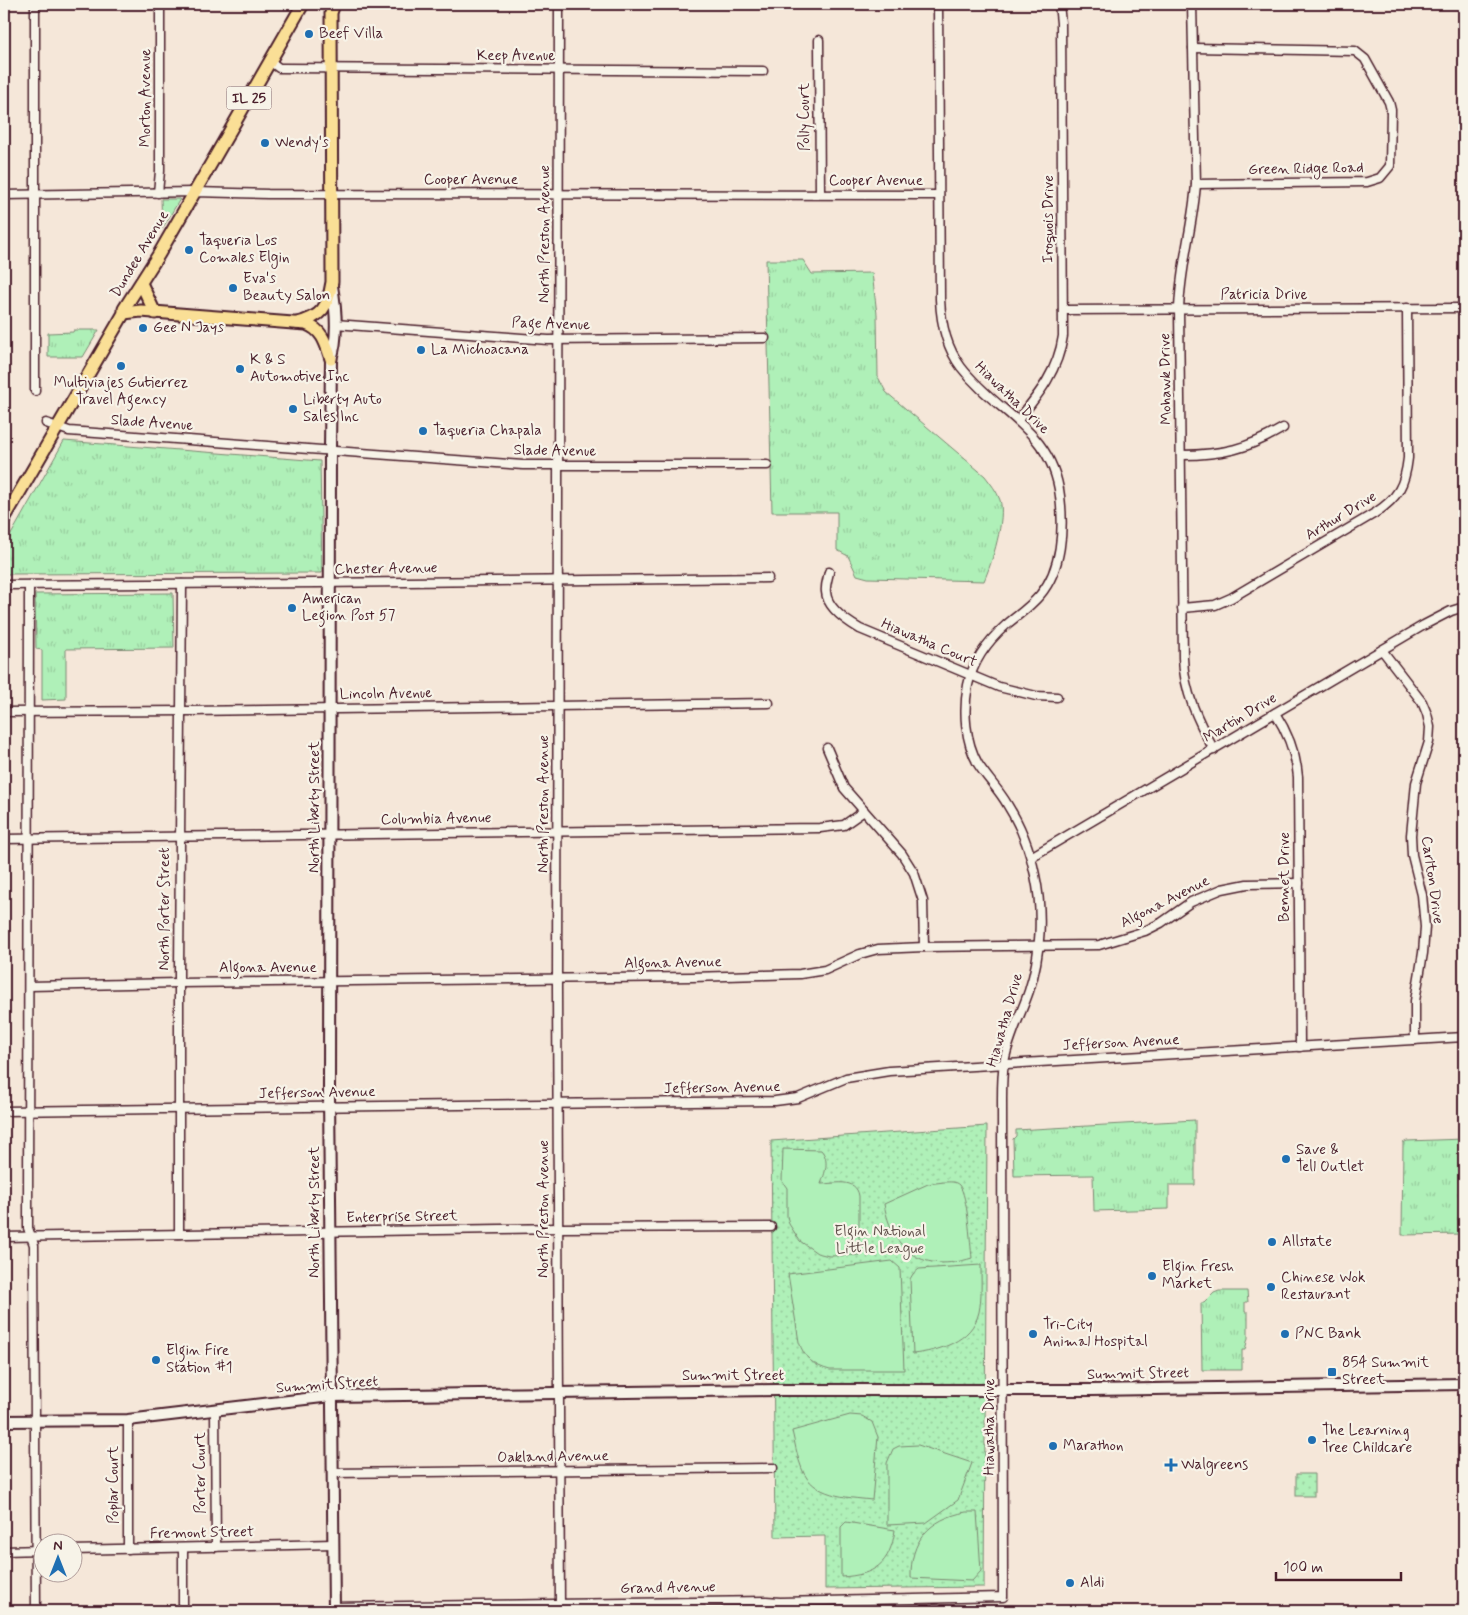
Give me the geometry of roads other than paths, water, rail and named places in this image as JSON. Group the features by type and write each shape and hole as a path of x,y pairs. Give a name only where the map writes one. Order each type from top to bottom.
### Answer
{"main road":[{"name":"Dundee Avenue","path":"4,519 52,425 124,313 124,309 195,192 303,4"},
{"name":"North Liberty Street","path":"332,7 332,282 335,324 334,349 331,359 330,450 330,1232 334,1609"},
{"path":"297,323 314,317 324,308 330,295 332,282"},
{"path":"141,283 155,312"},
{"path":"124,313 141,311 297,323 310,326 321,334 331,359"},
{"name":"Summit Street","path":"4,1421 128,1420 331,1396 560,1392 1004,1390 1464,1384"}],"street":[{"path":"35,391 36,4"},
{"name":"Morton Avenue","path":"158,193 160,171 160,4"},
{"name":"North Preston Avenue","path":"560,4 557,705 560,1608"},
{"name":"Hiawatha Drive","path":"938,4 941,312 947,341 954,357 968,375 1018,420 1042,446 1050,459 1057,478 1061,502 1060,538 1052,575 1041,594 991,641 978,659 968,686 966,709 966,726 970,745 980,767 1003,798 1016,820 1031,857 1040,901 1040,928 1034,970 1029,991 1003,1064 1003,1597"},
{"name":"Iroquois Drive","path":"1018,420 1041,391 1054,369 1060,354 1063,336 1061,23 1059,4"},
{"name":"Mohawk Drive","path":"1192,4 1196,184 1181,277 1179,310 1183,665 1188,692 1196,716 1214,750"},
{"name":"Polly Court","path":"819,40 820,194"},
{"name":"Green Ridge Road","path":"1193,48 1355,51 1365,59 1389,102 1391,110 1390,166 1383,176 1374,181 1196,184"},
{"name":"Keep Avenue","path":"270,62 279,68 763,71"},
{"name":"Cooper Avenue","path":"4,195 195,192 939,195"},
{"name":"Arthur Drive","path":"1182,608 1214,605 1232,598 1375,513 1396,496 1405,478 1408,458 1407,308"},
{"name":"Patricia Drive","path":"1063,310 1464,308"},
{"name":"Page Avenue","path":"335,324 558,341 765,338"},
{"name":"Slade Avenue","path":"52,425 69,431 523,465 766,464"},
{"path":"1181,454 1211,454 1230,451 1267,437 1283,428"},
{"name":"Hiawatha Court","path":"829,572 826,585 827,596 832,606 845,619 864,630 999,687 1042,697 1057,697"},
{"name":"Chester Avenue","path":"4,585 768,578"},
{"name":"North Porter Street","path":"179,1234 179,836 182,584"},
{"path":"30,585 28,1228 34,1245 39,1532"},
{"name":"Martin Drive","path":"1031,857 1439,616 1464,607"},
{"name":"Carlton Drive","path":"1382,650 1422,702 1430,727 1429,742 1416,783 1411,835 1412,855 1423,902 1425,927 1424,953 1415,1001 1415,1040"},
{"name":"Lincoln Avenue","path":"4,712 769,703"},
{"name":"Bennet Drive","path":"1275,713 1291,742 1298,768 1300,1047"},
{"path":"827,748 842,784 902,854 916,878 923,906 924,947"},
{"name":"Columbia Avenue","path":"4,839 558,830 823,828 844,825 864,811"},
{"name":"Algona Avenue","path":"29,986 179,982 800,974 825,970 872,950 924,947 1080,947 1106,944 1145,931 1161,923 1191,902 1222,889 1247,884 1298,883"},
{"name":"Jefferson Avenue","path":"4,1111 785,1101 840,1080 866,1073 1464,1037"},
{"name":"Enterprise Street","path":"4,1237 558,1228 771,1227"},
{"name":"Porter Court","path":"215,1411 216,1547"},
{"name":"Poplar Court","path":"128,1420 128,1549"},
{"name":"Oakland Avenue","path":"332,1472 773,1468"},
{"name":"Fremont Street","path":"82,1550 333,1544"},
{"path":"182,1548 183,1611"},
{"path":"4,1551 32,1550"},
{"path":"36,1611 37,1582"},
{"name":"Grand Avenue","path":"334,1609 560,1608 766,1600 780,1602 1003,1597"},
{"path":"777,1611 780,1602"}],"place":[{"name":"Beef Villa","path":"309,34"},
{"name":"Wendy's","path":"265,143"},
{"name":"Taqueria Los Comales Elgin","path":"189,250"},
{"name":"Eva's Beauty Salon","path":"233,288"},
{"name":"Gee N Jays","path":"143,328"},
{"name":"La Michoacana","path":"421,350"},
{"name":"Multiviajes Gutierrez Travel Agency","path":"121,366"},
{"name":"K & S Automotive Inc","path":"240,369"},
{"name":"Liberty Auto Sales Inc","path":"293,409"},
{"name":"Taqueria Chapala","path":"423,431"},
{"name":"American Legion Post 57","path":"292,608"},
{"name":"Save & Tell Outlet","path":"1286,1159"},
{"name":"Allstate","path":"1272,1242"},
{"name":"Elgin Fresh Market","path":"1152,1276"},
{"name":"Chinese Wok Restaurant","path":"1271,1287"},
{"name":"Tri-City Animal Hospital","path":"1033,1334"},
{"name":"PNC Bank","path":"1285,1334"},
{"name":"Elgin Fire Station #1","path":"156,1360"},
{"name":"854 Summit Street","path":"1332,1372"},
{"name":"The Learning Tree Childcare","path":"1312,1440"},
{"name":"Marathon","path":"1053,1446"},
{"name":"Walgreens","path":"1171,1465"},
{"name":"Aldi","path":"1070,1583"}],"park label":[{"name":"Elgin National Little League","path":"880,1240"}]}
